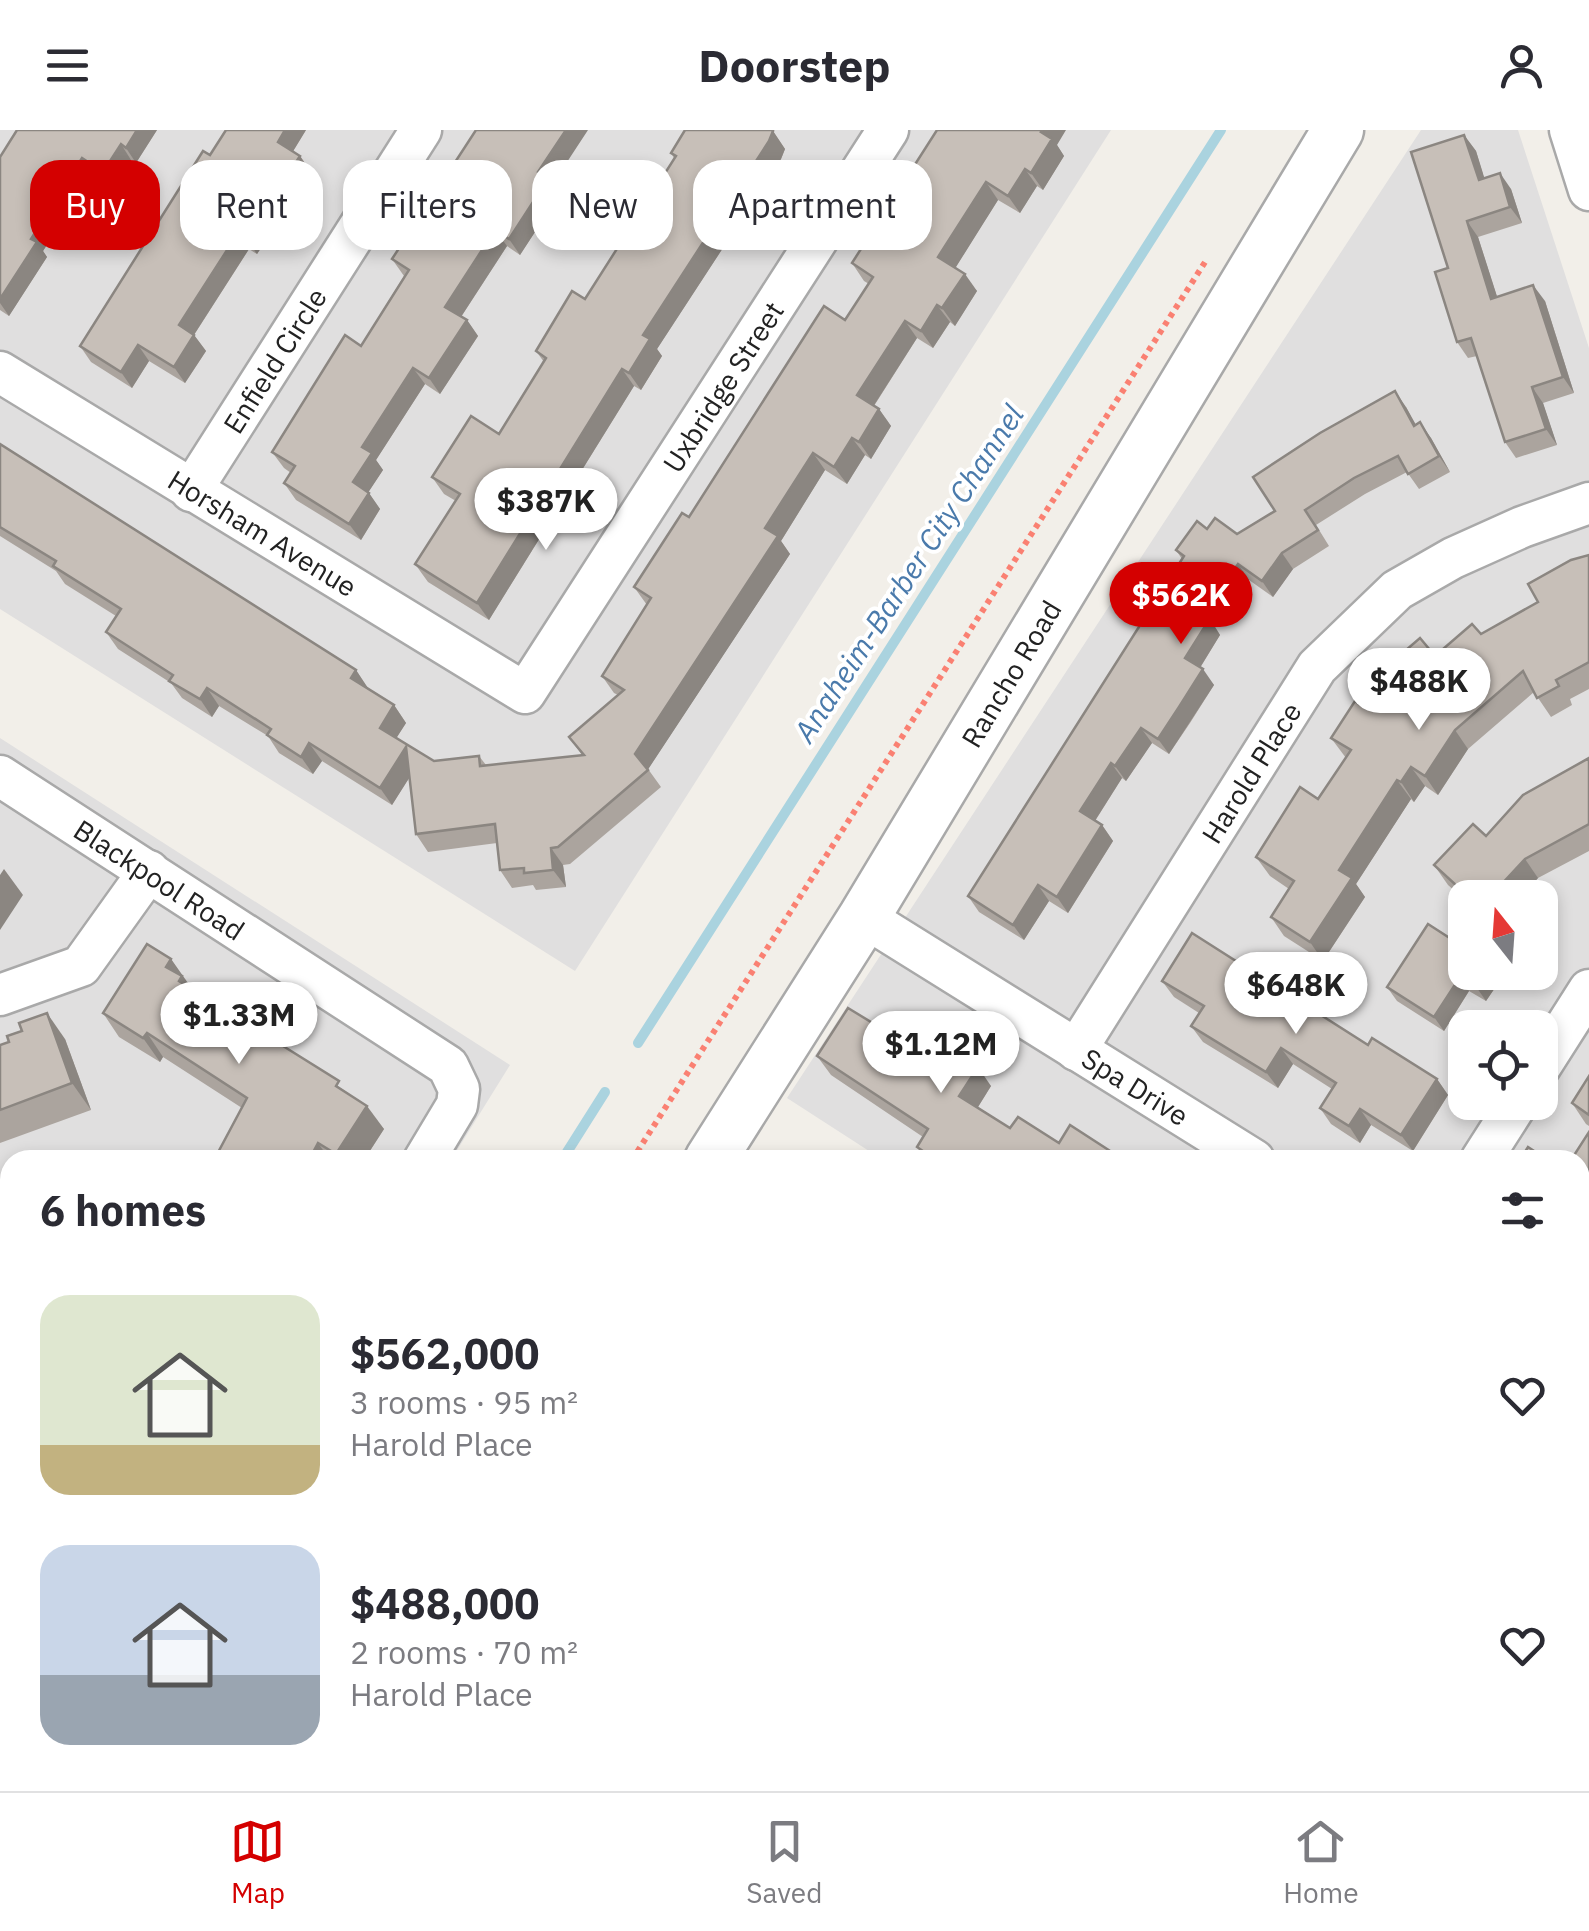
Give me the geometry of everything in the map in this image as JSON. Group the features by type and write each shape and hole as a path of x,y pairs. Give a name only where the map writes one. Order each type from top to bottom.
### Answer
{"street":[{"name":"Enfield Circle","path":"192,491 422,130"},
{"name":"Uxbridge Street","path":"526,693 888,130"},
{"name":"Rancho Road","path":"716,1150 864,918 1338,130"},
{"path":"1570,130 1589,190"},
{"name":"Horsham Avenue","path":"0,372 526,693"},
{"name":"Harold Place","path":"1076,1050 1317,667 1398,590 1453,558 1522,526 1589,503"},
{"name":"Blackpool Road","path":"0,776 448,1066 460,1089 458,1104 430,1150"},
{"path":"0,995 81,966 149,871"},
{"name":"Spa Drive","path":"864,918 1238,1150"},
{"path":"1558,1039 1589,990"},
{"path":"1487,1150 1507,1120"}],"path":[{"path":"638,1150 1218,244"}],"shaded area":[{"path":"0,130 1111,130 575,971 0,609"},
{"path":"1421,130 1518,130 1589,348 1589,1150 868,1150 787,1098"},
{"path":"0,738 510,1065 457,1150 0,1150"}],"building":[{"path":"17,130 137,130 126,148 121,144 111,160 30,160 32,250 0,299 0,157"},
{"path":"226,130 285,130 278,142 300,156 297,160 197,160 203,151 210,155"},
{"path":"476,130 566,130 546,160 532,160 532,204 512,234 512,160 456,160"},
{"path":"685,130 773,131 757,160 693,160 693,250 698,250 643,335 650,339 629,373 622,369 477,603 415,564 460,494 432,477 471,416 499,434 546,358 536,351 572,291 585,299 616,250 673,250 676,156 671,153"},
{"path":"937,130 1043,130 1052,139 1031,173 1025,169 1008,196 986,182 938,257 965,274 942,308 937,305 921,331 905,321 857,395 879,409 859,442 852,438 834,467 813,453 765,528 778,536 635,754 648,770 558,847 551,848 553,870 500,870 495,824 416,834 406,747 380,788 309,743 301,757 267,735 271,729 207,688 200,699 169,681 173,675 106,632 121,609 53,566 56,561 0,527 0,444 356,670 351,678 394,705 380,728 434,761 479,756 480,766 584,755 569,737 624,690 602,676 651,598 634,587 682,513 689,517 824,306 845,320 873,277 852,263 860,250 932,250 932,160 918,160"},
{"path":"1464,135 1479,180 1500,173 1510,207 1467,221 1491,299 1533,285 1563,377 1532,387 1546,429 1505,442 1471,338 1457,342 1435,272 1448,268 1411,152"},
{"path":"180,187 180,250 227,250 179,325 194,335 174,367 138,345 121,372 80,346 141,250 160,250 160,219"},
{"path":"398,250 482,250 445,307 467,320 429,378 413,368 362,447 372,453 353,482 369,493 349,524 284,483 295,466 272,452 345,335 361,346 409,270 392,259"},
{"path":"1395,391 1414,426 1420,422 1439,456 1408,474 1398,456 1354,478 1305,510 1318,530 1282,553 1262,581 1238,564 1201,615 1209,620 1185,658 1203,669 1179,707 1158,739 1141,728 1115,766 1111,763 1080,811 1102,825 1057,897 1038,885 1013,925 968,896 1184,556 1176,550 1197,521 1207,529 1215,518 1237,534 1275,511 1253,477"},
{"path":"1589,555 1589,662 1556,680 1559,686 1537,698 1523,671 1455,730 1425,776 1411,767 1401,782 1397,780 1339,870 1352,878 1310,942 1271,917 1294,881 1256,857 1300,787 1318,799 1351,750 1331,738 1377,675 1420,638 1435,656 1472,624 1481,634 1538,602 1528,584 1571,560"},
{"path":"1589,758 1589,824 1525,859 1506,880 1450,880 1434,865 1473,824 1486,836 1523,795"},
{"path":"1428,924 1448,937 1448,990 1452,990 1434,1017 1387,987"},
{"path":"1192,933 1368,1045 1372,1038 1437,1079 1401,1135 1360,1109 1349,1126 1320,1108 1336,1083 1281,1048 1266,1072 1191,1026 1204,1006 1162,981"},
{"path":"147,944 171,959 166,967 182,976 179,981 339,1081 336,1086 367,1106 339,1150 318,1143 314,1150 219,1150 247,1098 147,1033 143,1038 103,1013"},
{"path":"848,1008 889,1033 899,1017 978,1067 959,1096 1010,1128 1018,1117 1059,1143 1070,1125 1109,1150 921,1150 917,1147 928,1129 817,1056"},
{"path":"47,1013 72,1083 0,1110 0,1045 9,1042 7,1036 22,1031 19,1023"},
{"path":"1589,1076 1589,1115 1572,1103"},
{"path":"1589,1132 1589,1150 1577,1150"}],"waterway":[{"name":"Anaheim-Barber City Channel","path":"638,1043 1221,130"},
{"name":"Anaheim-Barber City Channel","path":"568,1150 605,1092"}]}
